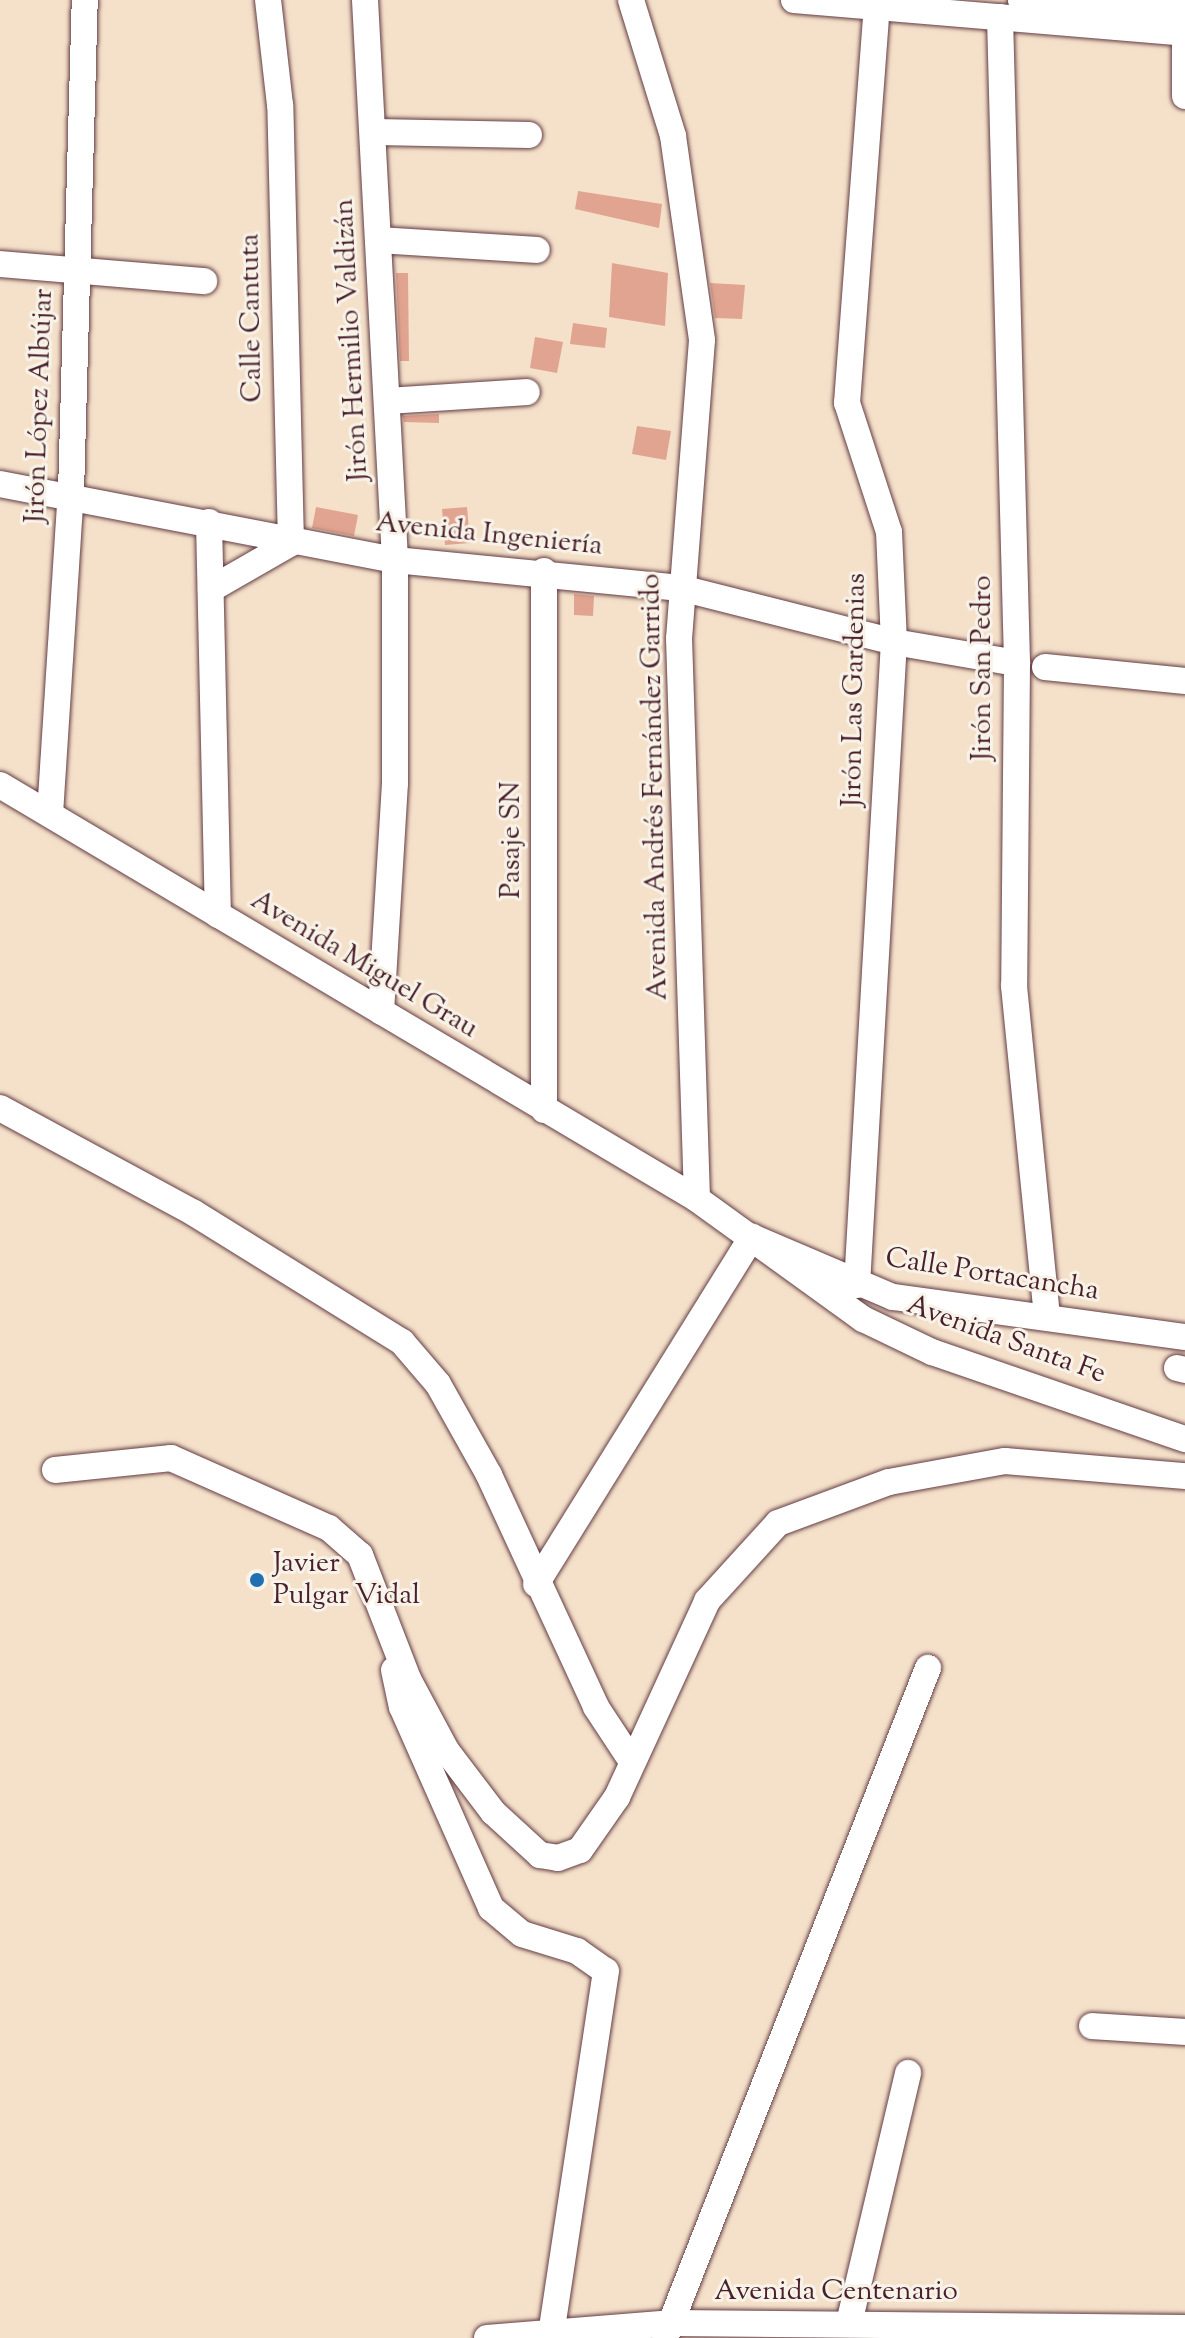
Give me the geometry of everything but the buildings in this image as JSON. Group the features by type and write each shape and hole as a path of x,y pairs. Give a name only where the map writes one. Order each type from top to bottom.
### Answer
{"street":[{"name":"Jirón López Albújar","path":"50,814 71,493 85,0"},
{"name":"Calle Cantuta","path":"268,0 280,105 291,543"},
{"name":"Jirón Hermilio Valdizán","path":"365,0 376,132 395,560 395,783 381,1012"},
{"name":"Avenida Andrés Fernández Garrido","path":"631,0 673,136 702,340 681,588 697,1199"},
{"path":"794,0 1185,36 1185,96"},
{"path":"1032,0 1185,13"},
{"name":"Jirón Las Gardenias","path":"857,1285 894,642 889,532 847,403 877,7"},
{"name":"Jirón San Pedro","path":"1000,17 1017,663 1014,986 1047,1316"},
{"path":"376,132 529,135"},
{"path":"379,240 537,250"},
{"path":"0,264 204,281"},
{"path":"388,401 527,392"},
{"name":"Avenida Ingeniería","path":"0,484 71,493 291,543 395,560 544,571 681,588 894,642 1017,663"},
{"path":"209,522 218,915"},
{"path":"211,589 291,543"},
{"name":"Pasaje SN","path":"544,571 544,1110"},
{"path":"1045,667 1185,681"},
{"name":"Avenida Miguel Grau","path":"0,785 697,1199"},
{"path":"0,1108 194,1213 402,1342 438,1384 489,1475 536,1584 596,1707 631,1760"},
{"name":"Avenida Santa Fe","path":"697,1199 863,1319 932,1352 1185,1439"},
{"path":"536,1584 752,1237"},
{"name":"Calle Portacancha","path":"752,1237 857,1285 1185,1337"},
{"path":"55,1470 171,1458 329,1528 360,1555 399,1655 446,1750 493,1812 540,1855 580,1850 617,1797 631,1760 707,1601 778,1523 889,1482 1005,1461 1185,1476"},
{"path":"399,1655 398,1695 491,1908 522,1934 577,1951 606,1971 552,2330"},
{"path":"669,2330 928,1668"},
{"path":"1092,2026 1185,2032"},
{"path":"849,2323 908,2073"},
{"name":"Avenida Centenario","path":"487,2338 552,2330 669,2330 849,2323 1185,2328"}],"place":[{"name":"Javier Pulgar Vidal","path":"257,1580"}]}
